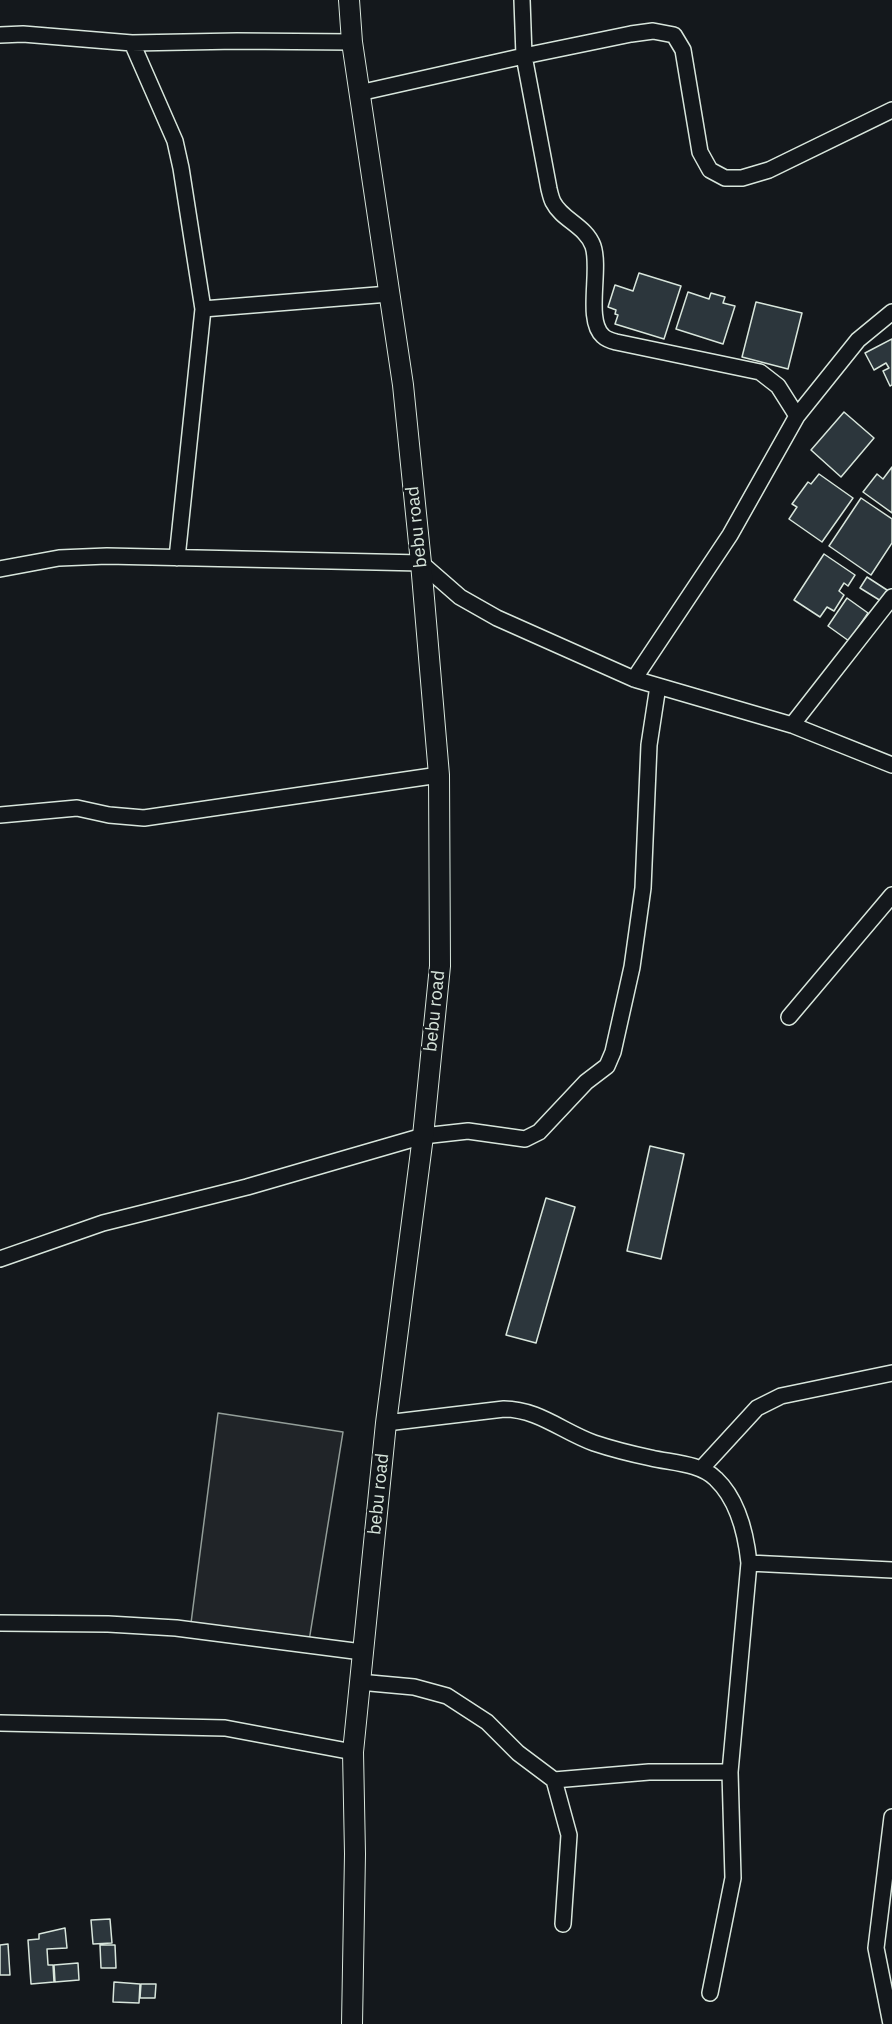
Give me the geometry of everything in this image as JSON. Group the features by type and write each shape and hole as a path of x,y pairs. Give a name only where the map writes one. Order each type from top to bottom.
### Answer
{"street":[{"name":"bebu road","path":"349,0 359,93 403,385 421,563 439,775 440,966 423,1136 386,1423 353,1752 355,1854 352,2024"},
{"path":"522,0 524,56 553,202 563,215 587,235 593,245 596,260 595,315 598,329 604,338 616,342 760,372 778,386 797,416"},
{"path":"359,93 631,34 653,31 674,35 683,50 700,152 710,170 725,178 742,178 769,170 892,110"},
{"path":"0,35 23,34 132,43 352,42"},
{"path":"132,43 175,141 203,309 177,558"},
{"path":"203,309 389,294"},
{"path":"634,679 730,535 797,416 858,340 892,312"},
{"path":"0,569 59,558 107,556 421,563 460,597 497,618 634,679 792,725 892,765"},
{"path":"792,725 892,597"},
{"path":"0,1259 103,1223 247,1187 423,1136 468,1131 525,1139 539,1132 586,1082 607,1066 613,1052 632,967 643,888 649,746 658,686"},
{"path":"0,815 77,808 109,815 144,818 439,775"},
{"path":"789,1017 892,895"},
{"path":"701,1468 757,1408 781,1396 892,1373"},
{"path":"386,1423 521,1409 592,1443 640,1456 701,1468 725,1488 735,1506 747,1547 749,1563 730,1772 733,1878 710,1993"},
{"path":"749,1563 892,1570"},
{"path":"0,1623 108,1624 176,1628 362,1652"},
{"path":"359,1682 414,1687 447,1696 487,1722 518,1753 554,1780 569,1835 563,1924"},
{"path":"0,1723 225,1728 353,1752"},
{"path":"554,1780 650,1772 730,1772"},
{"path":"891,2024 876,1948 892,1817"}],"shaded area":[{"path":"218,1413 343,1432 309,1641 191,1623"}],"building":[{"path":"639,273 681,286 664,339 615,324 618,315 615,314 616,310 608,307 615,285 633,291"},
{"path":"688,292 709,299 711,293 725,297 723,303 735,306 723,344 676,329"},
{"path":"756,302 802,313 788,369 742,357"},
{"path":"892,339 892,385 890,386 883,371 889,368 886,363 874,370 865,353"},
{"path":"844,412 874,438 841,477 811,450"},
{"path":"892,467 892,513 863,492 877,474 883,479"},
{"path":"819,474 853,498 822,542 789,519 797,507 792,504 808,482 811,484"},
{"path":"861,498 892,519 892,543 871,575 829,546"},
{"path":"824,554 855,575 848,586 844,583 839,591 844,595 834,611 827,607 820,617 794,600"},
{"path":"867,577 887,590 881,601 860,588"},
{"path":"847,598 868,613 849,641 828,626"},
{"path":"650,1146 684,1154 661,1259 627,1251"},
{"path":"546,1198 575,1207 536,1343 506,1335"},
{"path":"110,1919 112,1943 93,1944 91,1920"},
{"path":"65,1928 67,1948 47,1949 48,1965 53,1965 54,1982 31,1984 28,1940 39,1939 39,1934"},
{"path":"8,1944 10,1975 0,1975 0,1945"},
{"path":"100,1945 115,1945 116,1968 101,1968"},
{"path":"78,1963 79,1980 55,1982 54,1965"},
{"path":"114,1982 140,1984 139,2003 113,2002"},
{"path":"141,1984 156,1984 155,1998 140,1998"}]}
